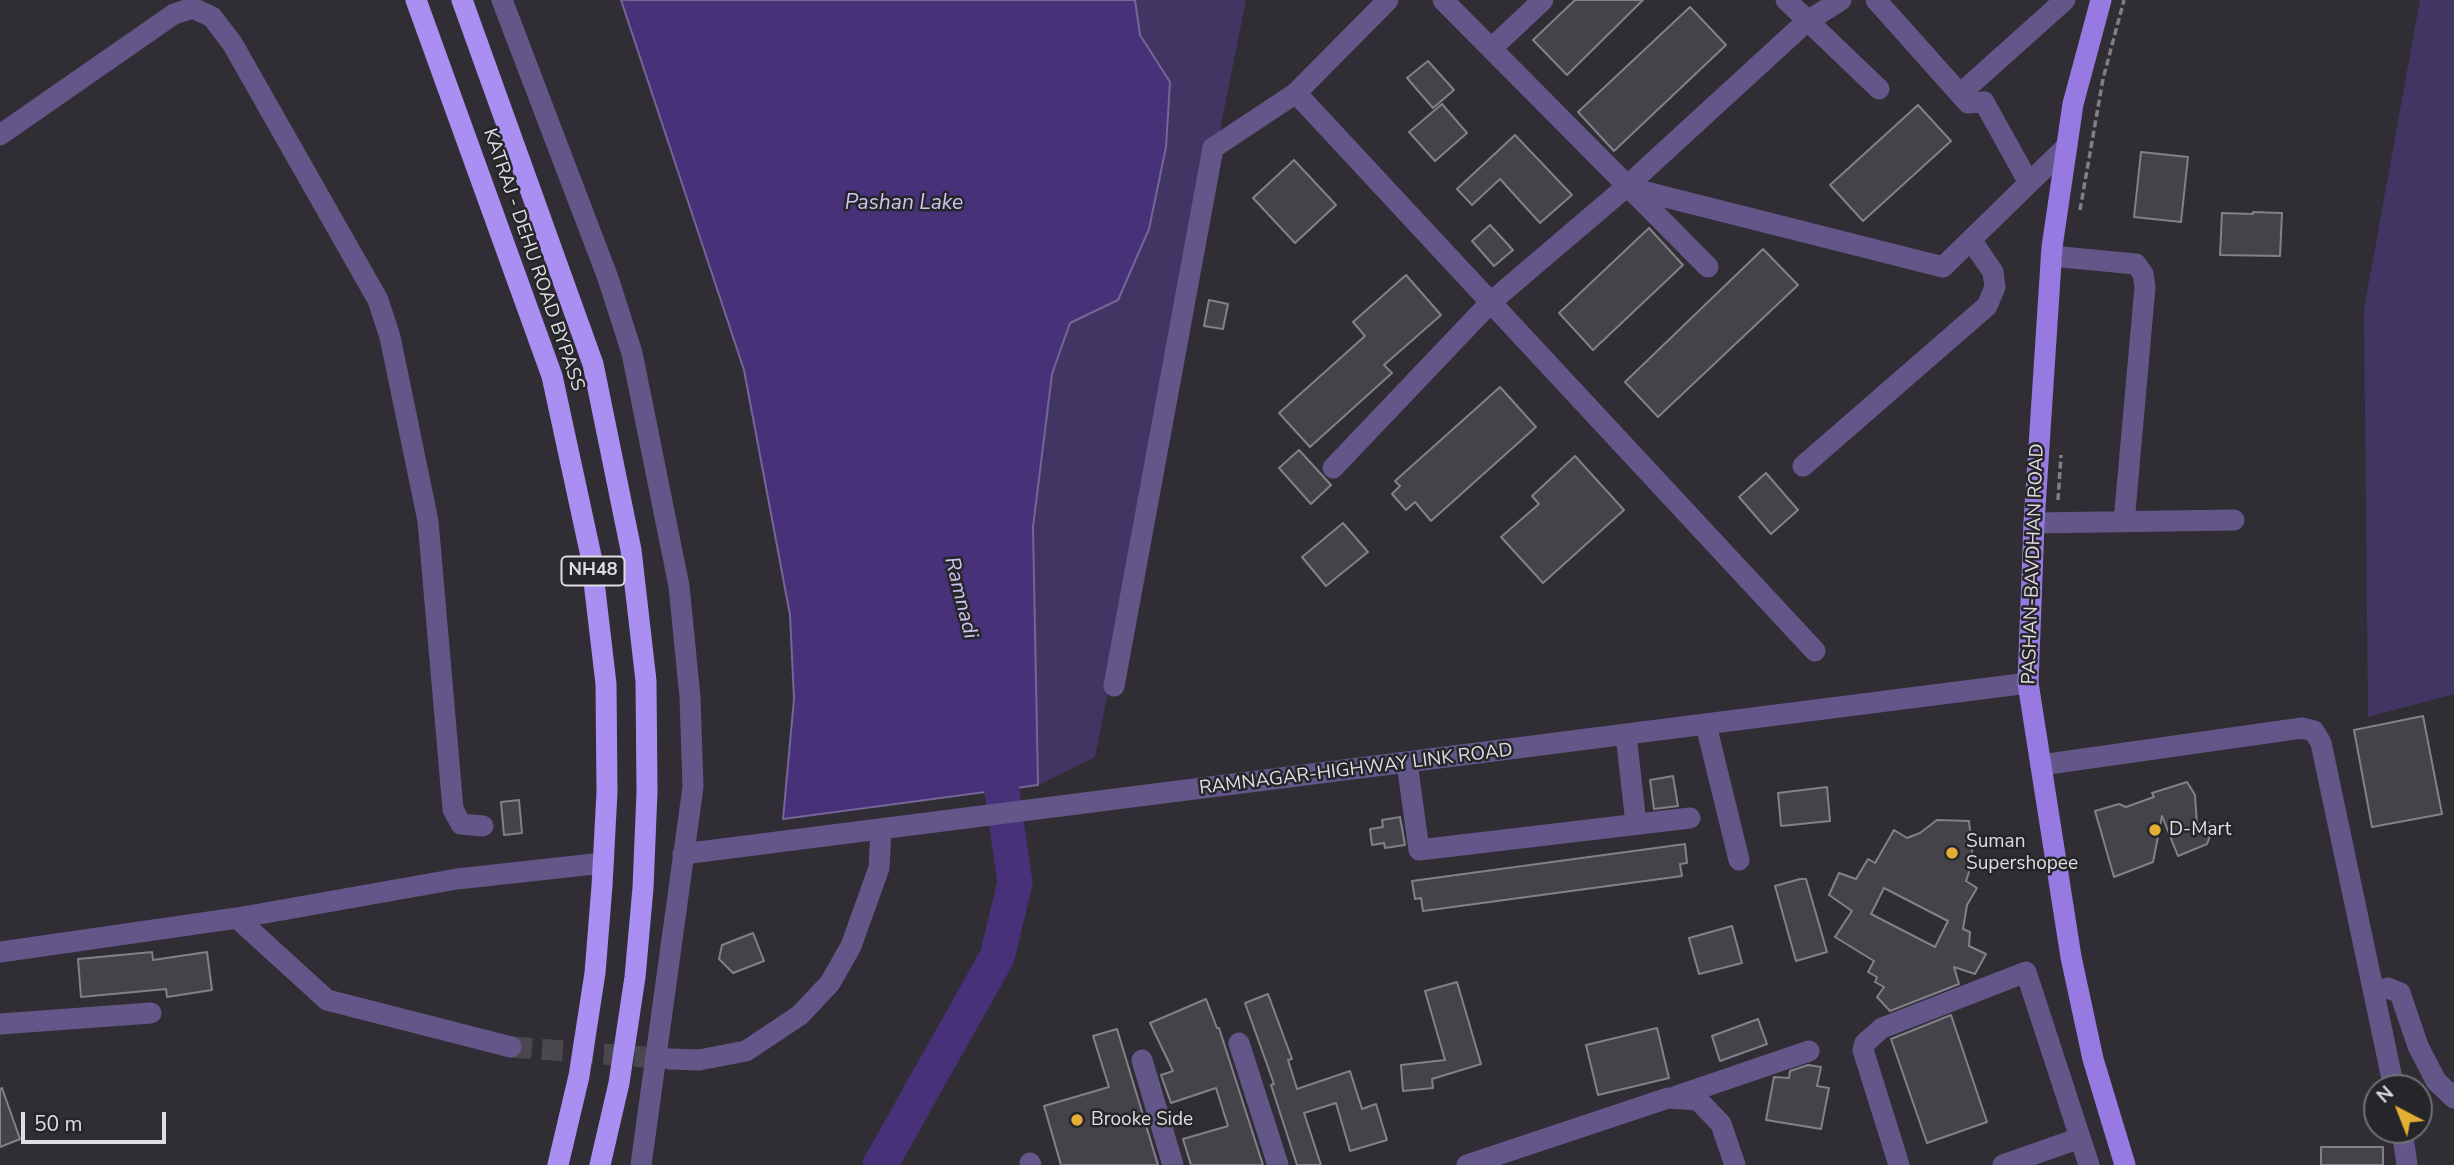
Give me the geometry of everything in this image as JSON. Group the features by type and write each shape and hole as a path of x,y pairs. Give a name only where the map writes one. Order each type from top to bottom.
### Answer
{"highway":[{"name":"KATRAJ - DEHU ROAD BYPASS","path":"416,0 529,306 552,376 591,556 606,684 607,792 604,863 595,973 579,1076 558,1165"},
{"name":"KATRAJ - DEHU ROAD BYPASS","path":"462,0 570,292 593,364 631,550 646,681 647,792 643,888 635,978 623,1057 600,1165"}],"main road":[{"name":"PASHAN-BAVDHAN ROAD","path":"2101,0 2073,104 2051,256 2034,523 2028,684 2071,957 2090,1046 2125,1165"}],"street":[{"path":"502,0 608,278 632,352 679,586 690,697 693,787 641,1165"},
{"path":"1114,686 1213,148 1296,93 1388,0"},
{"path":"1443,0 1493,47 1626,187 1708,267"},
{"path":"1493,47 1543,0"},
{"path":"1786,0 1806,22 1880,89"},
{"path":"1333,468 1491,302 1626,187 1806,22 1841,0"},
{"path":"1876,0 1968,103 1984,102 2029,183"},
{"path":"1960,94 2065,0"},
{"path":"0,135 174,14 194,8 203,12 212,17 232,43 378,300 390,337 428,521 453,809 461,824 483,826"},
{"path":"1296,93 1815,651"},
{"path":"1626,187 1943,267 2067,146"},
{"path":"1803,466 1987,306 1995,287 1993,271 1971,240"},
{"path":"2051,256 2136,264 2143,274 2145,287 2124,522"},
{"path":"2034,523 2234,520"},
{"name":"RAMNAGAR-HIGHWAY LINK ROAD","path":"683,854 2028,684"},
{"path":"1706,725 1739,860"},
{"path":"2041,765 2302,728 2314,731 2321,743 2391,1074"},
{"path":"1626,735 1636,824"},
{"path":"1407,763 1419,850 1690,818"},
{"path":"671,1059 699,1059 746,1051 800,1015 830,983 850,946 879,869 881,830"},
{"path":"0,953 237,918 457,879 604,863"},
{"path":"237,918 327,1000 511,1047"},
{"path":"1899,1165 1863,1051 1865,1043 1882,1028 2026,972 2089,1165"},
{"path":"2374,992 2388,988 2400,993 2418,1046 2436,1080 2454,1098"},
{"path":"0,1024 151,1013"},
{"path":"1239,1043 1278,1165"},
{"path":"1467,1165 1810,1051"},
{"path":"1142,1060 1173,1165"},
{"path":"1668,1098 1698,1100 1721,1124 1735,1165"},
{"path":"2003,1165 2080,1138"},
{"path":"2404,1144 2407,1165"}],"shaded area":[{"path":"1135,0 1246,0 1095,757 1038,785 1033,527 1052,374 1070,323 1118,300 1170,82 1140,35"},
{"path":"2420,0 2454,0 2454,694 2368,717 2364,309"}],"water":[{"name":"Pashan Lake","path":"621,0 1135,0 1140,35 1170,82 1166,147 1149,229 1118,300 1070,323 1052,374 1033,527 1038,785 783,819 794,699 790,615 744,370"}],"building":[{"path":"1575,0 1643,0 1567,75 1533,40"},
{"path":"1690,7 1726,45 1614,151 1578,112"},
{"path":"1428,61 1454,90 1433,108 1407,78"},
{"path":"1442,104 1467,133 1435,161 1409,132"},
{"path":"1918,105 1951,141 1863,221 1830,185"},
{"path":"1515,135 1572,195 1540,223 1500,179 1472,205 1457,189"},
{"path":"2141,152 2188,157 2181,222 2134,217"},
{"path":"1294,160 1336,205 1295,243 1253,198"},
{"path":"2222,213 2282,213 2280,256 2220,255"},
{"path":"1490,225 1513,250 1494,266 1472,241"},
{"path":"1649,228 1683,265 1593,350 1559,313"},
{"path":"1763,249 1798,285 1658,417 1625,382"},
{"path":"1406,275 1441,315 1384,365 1392,373 1310,447 1279,413 1365,336 1353,322"},
{"path":"1209,300 1228,304 1223,329 1204,326"},
{"path":"1500,387 1536,427 1431,521 1415,502 1406,510 1392,494 1400,486 1395,481"},
{"path":"1299,450 1331,485 1311,504 1279,468"},
{"path":"1575,456 1624,510 1543,583 1501,537 1539,504 1532,496"},
{"path":"1766,473 1798,510 1771,534 1739,497"},
{"path":"1343,523 1368,552 1326,586 1302,557"},
{"path":"2423,716 2442,814 2372,827 2354,730"},
{"path":"1673,776 1678,806 1654,809 1650,780"},
{"name":"D-Mart","path":"2187,782 2195,795 2197,825 2209,823 2210,836 2207,844 2178,856 2162,816 2153,862 2114,877 2095,811 2119,804 2126,807 2154,797 2152,793"},
{"path":"1827,787 1830,821 1781,826 1778,793"},
{"path":"519,800 522,833 504,835 501,802"},
{"path":"1400,817 1405,845 1385,848 1384,843 1372,845 1370,829 1383,827 1382,820"},
{"path":"1937,820 1969,821 1973,860 1966,881 1977,888 1967,905 1963,929 1970,932 1969,946 1986,954 1975,974 1954,967 1959,984 1890,1011 1877,997 1884,987 1875,982 1877,977 1868,972 1874,961 1835,937 1852,911 1829,895 1839,873 1856,879 1868,859 1875,863 1894,830 1907,838 1920,833","holes":["1884,888 1948,921 1935,947 1871,914"]},
{"path":"1685,844 1687,863 1680,864 1682,876 1423,911 1421,898 1415,899 1412,881"},
{"path":"1806,879 1827,952 1796,961 1775,886"},
{"path":"1732,926 1742,963 1699,974 1689,938"},
{"path":"753,933 764,961 733,973 719,959 722,945"},
{"path":"152,952 153,960 207,952 212,990 167,997 166,989 81,997 78,959"},
{"path":"1457,982 1481,1064 1432,1079 1433,1088 1403,1091 1401,1065 1445,1060 1425,991"},
{"path":"1268,994 1292,1059 1288,1060 1297,1089 1350,1071 1362,1109 1376,1104 1387,1140 1350,1151 1336,1103 1304,1113 1321,1165 1297,1165 1271,1085 1274,1084 1245,1003"},
{"path":"1206,999 1219,1028 1263,1165 1191,1165 1183,1139 1228,1126 1216,1088 1171,1103 1161,1075 1173,1071 1150,1023"},
{"path":"1951,1015 1987,1122 1927,1143 1891,1039"},
{"path":"1758,1019 1767,1044 1720,1061 1712,1036"},
{"path":"1657,1028 1669,1078 1598,1095 1586,1045"},
{"path":"1117,1029 1158,1165 1061,1165 1044,1106 1109,1087 1093,1036"},
{"path":"1808,1065 1821,1067 1817,1086 1829,1088 1821,1129 1766,1120 1774,1077 1789,1078 1790,1071"},
{"path":"2,1088 20,1139 0,1147 0,1089"},
{"path":"2321,1147 2383,1147 2383,1165 2321,1165"}],"waterway":[{"name":"Ramnadi","path":"880,1165 997,957 1015,883 995,744"}],"tunnel":[{"path":"511,1047 671,1059"}],"place":[{"name":"D-Mart","path":"2155,830"},
{"name":"Suman Supershopee","path":"1952,853"},
{"name":"Brooke Side","path":"1077,1120"}]}
